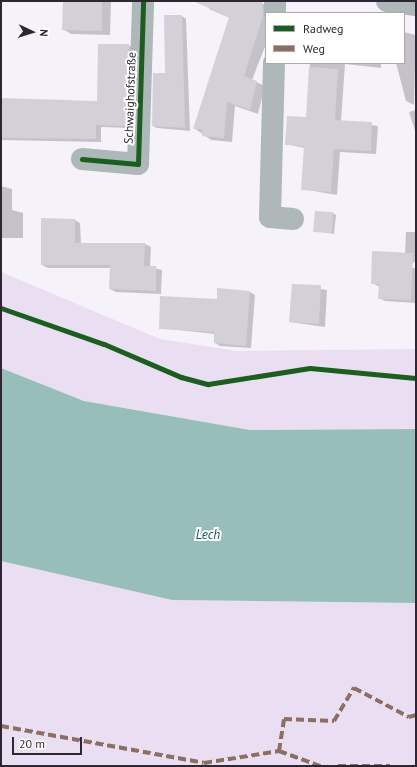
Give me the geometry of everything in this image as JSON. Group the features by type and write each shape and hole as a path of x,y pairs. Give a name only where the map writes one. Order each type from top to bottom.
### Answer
{"street":[{"name":"Schwaighofstraße","path":"82,159 138,164 143,1"},
{"path":"275,1 275,12"},
{"path":"274,64 270,217 293,219"}],"shaded area":[{"path":"1,272 160,339 237,351 416,349 416,429 250,430 84,401 1,368"},
{"path":"1,561 172,600 416,603 416,766 1,766"}],"water":[{"name":"Lech","path":"1,368 84,401 250,430 416,429 416,603 172,600 1,561"}],"building":[{"path":"63,1 102,1 102,31 62,30"},
{"path":"193,1 262,1 263,16 244,76 257,81 250,110 227,102 224,138 202,136 202,129 193,129 229,17"},
{"path":"164,15 182,15 185,128 152,126 153,73 165,73"},
{"path":"98,44 129,44 127,126 96,125 96,139 1,138 1,98 97,101"},
{"path":"309,67 338,69 335,120 372,122 371,151 334,149 331,192 301,190 304,146 285,145 287,116 306,117"},
{"path":"315,211 333,212 332,233 313,232"},
{"path":"41,218 75,219 75,243 145,243 144,266 156,266 156,291 109,289 110,265 41,265"},
{"path":"372,251 413,253 411,300 378,299 379,284 371,284"},
{"path":"292,284 321,285 319,324 289,322"},
{"path":"217,288 250,291 246,346 214,343 214,332 159,329 160,296 217,299"}],"marked path":[{"path":"279,751 284,719 334,721 354,688 409,717 416,715"},
{"path":"1,726 204,763 279,751 320,766"},
{"path":"338,766 390,766"}],"cycle path":[{"path":"82,159 138,164 143,1"},
{"path":"1,308 104,344 181,377 208,384 310,368 416,378"}]}
